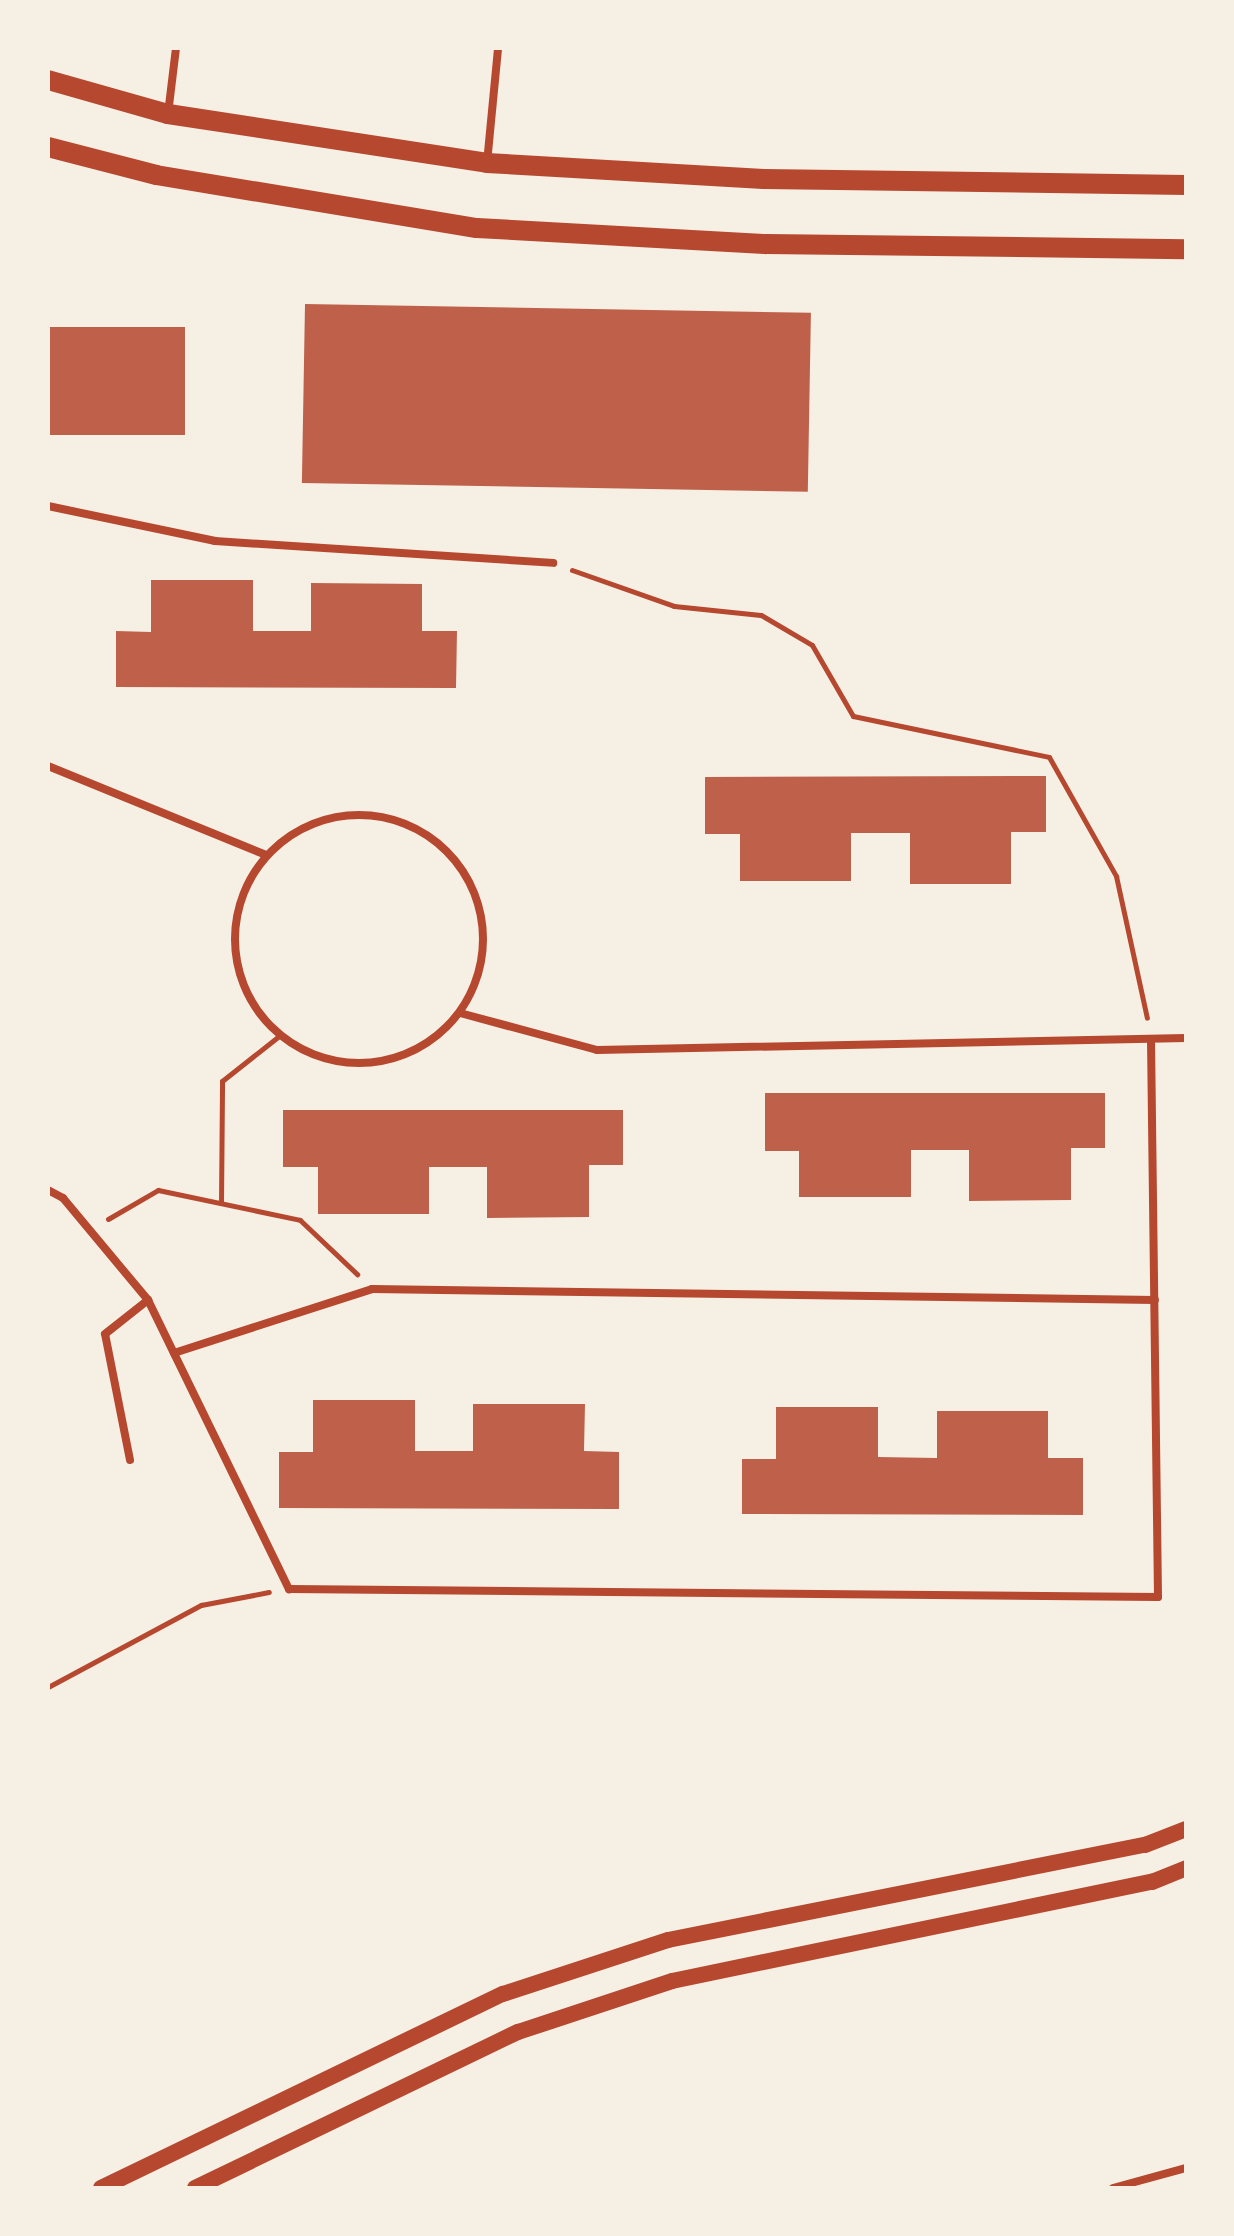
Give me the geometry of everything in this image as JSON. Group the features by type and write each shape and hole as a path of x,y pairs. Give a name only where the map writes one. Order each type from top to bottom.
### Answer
{"main road":[{"path":"48,80 168,114 487,163 764,179 1186,185"},
{"path":"48,147 156,175 477,228 766,244 1186,249"},
{"path":"101,2188 503,1994 668,1940 1145,1845 1186,1829"},
{"path":"195,2188 518,2032 672,1981 1152,1882 1186,1868"}],"street":[{"path":"168,114 176,48"},
{"path":"487,163 498,48"},
{"path":"48,506 215,541 553,563"},
{"path":"48,766 266,855"},
{"path":"339,816 381,816 431,839 475,892 484,933 479,975 460,1013 432,1041 381,1061 315,1056 279,1036 253,1006 236,969 240,902 266,855 298,829 339,816"},
{"path":"460,1013 597,1050 1186,1038"},
{"path":"48,1190 90,1229 148,1300 289,1589 1158,1597 1151,1039"},
{"path":"174,1353 372,1289 1155,1300"},
{"path":"130,1460 105,1334 148,1300"},
{"path":"1113,2188 1186,2168"}],"path":[{"path":"553,563 674,606 761,615 812,645 853,716 1049,757 1116,876 1151,1039"},
{"path":"221,1203 222,1081 279,1036"},
{"path":"90,1229 158,1190 221,1203 300,1220 372,1289"},
{"path":"48,1687 201,1605 289,1589"}],"building":[{"path":"305,304 811,313 808,492 302,483"},
{"path":"48,327 185,327 185,435 48,435"},
{"path":"151,580 253,580 253,631 311,631 311,583 422,584 422,631 457,631 456,688 116,687 116,631 151,632"},
{"path":"1046,776 1046,832 1011,832 1011,884 910,884 910,833 851,833 851,881 740,881 740,834 705,834 705,777"},
{"path":"765,1093 1105,1093 1105,1148 1071,1148 1071,1200 969,1201 969,1150 911,1150 911,1197 799,1197 799,1151 765,1151"},
{"path":"283,1110 623,1110 623,1165 589,1165 589,1217 487,1218 487,1167 429,1167 429,1214 318,1214 318,1167 283,1167"},
{"path":"313,1400 415,1400 415,1451 473,1451 473,1404 585,1404 584,1451 619,1452 619,1509 279,1508 279,1452 313,1452"},
{"path":"776,1407 878,1407 878,1457 937,1458 937,1411 1048,1411 1048,1458 1083,1458 1083,1515 742,1514 742,1459 776,1459"}]}
